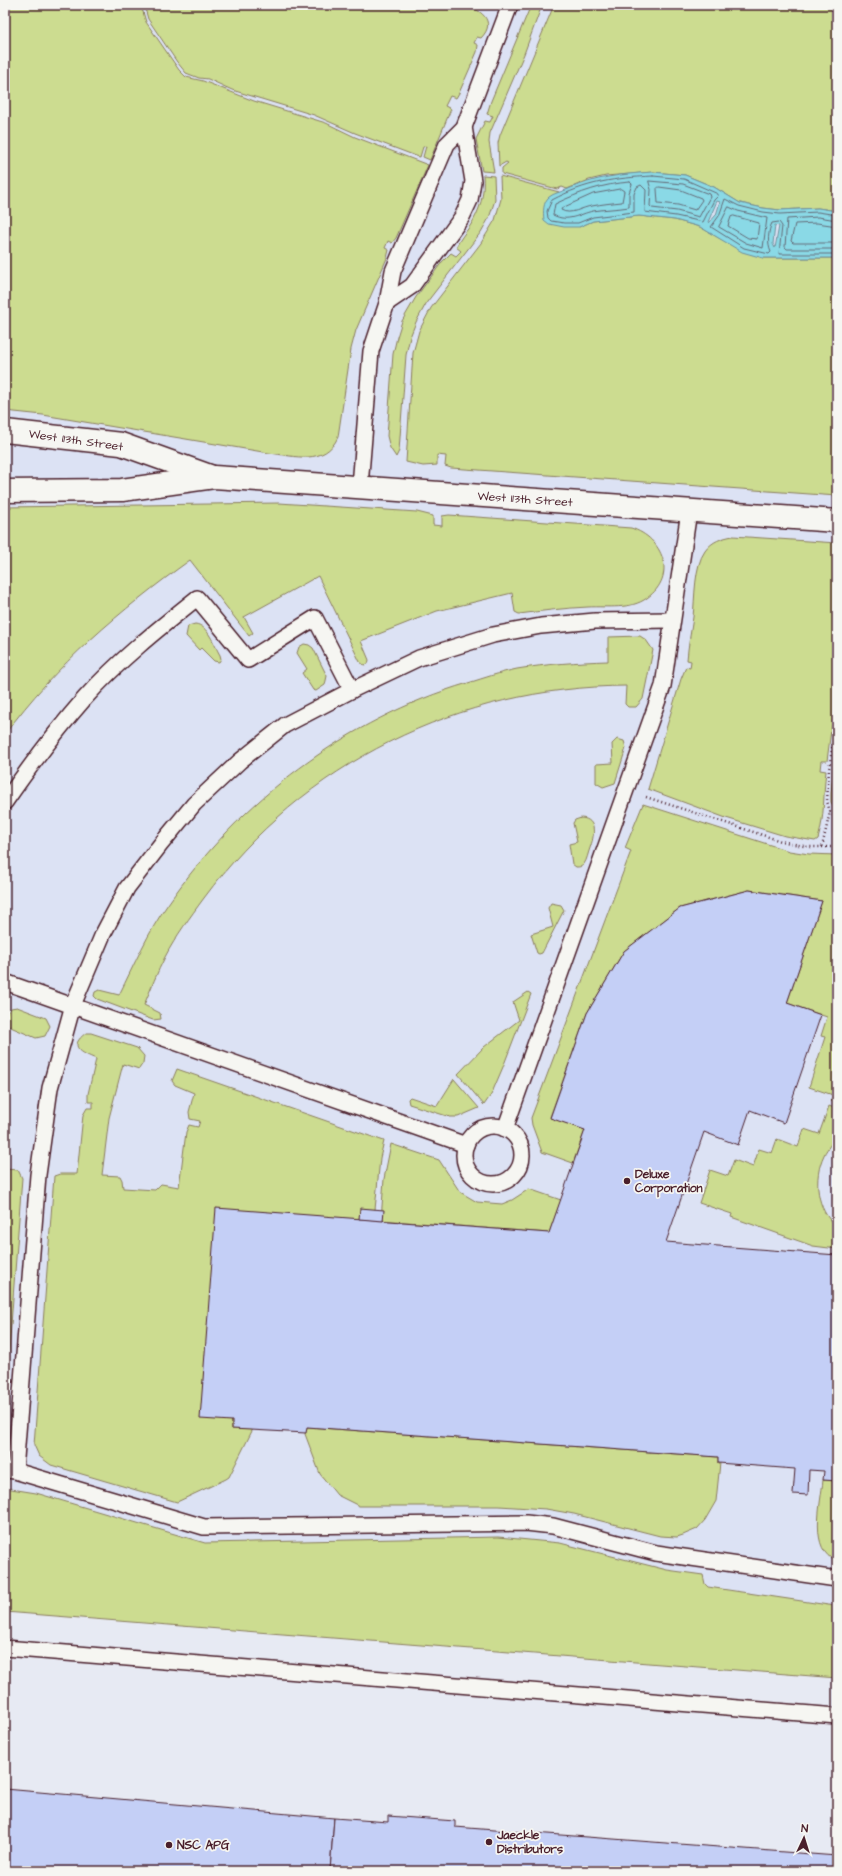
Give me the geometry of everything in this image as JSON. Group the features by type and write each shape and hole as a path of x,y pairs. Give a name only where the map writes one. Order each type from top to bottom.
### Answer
{"street":[{"name":"West 113th Street","path":"5,431 121,444 214,477"},
{"name":"West 113th Street","path":"5,491 122,490 214,477 360,486 837,521"}],"lane":[{"path":"360,486 371,351 387,304 393,271 447,144 464,127 510,5"},
{"path":"387,304 412,286 462,217 470,200 473,181 464,127"},
{"path":"505,1129 663,686 688,511"},
{"path":"5,802 36,758 86,697 130,654 197,598 248,660 315,618 352,690"},
{"path":"672,620 595,621 541,626 493,635 419,658 352,690 285,725 240,761 194,804 161,844 127,888 103,934 73,1005 50,1088 43,1128 38,1175 10,1470 204,1527 526,1523 553,1526 656,1553 837,1579"},
{"path":"5,982 466,1145"},
{"path":"491,1126 505,1129 516,1137 521,1145 521,1164 509,1180 490,1184 481,1181 473,1176 467,1168 464,1158 466,1145 474,1133 482,1128 491,1126"},
{"path":"5,1648 837,1716"}],"path":[{"path":"837,713 829,770 827,802 830,812 837,819"},
{"path":"625,790 781,841 808,847 837,847"},
{"path":"822,847 830,812"}],"shaded area":[{"path":"5,5 837,5 837,1648 5,1582"}],"green space":[{"path":"5,5 141,5 146,22 179,70 186,77 203,81 254,101 326,123 355,137 428,165 396,238 392,243 388,241 385,248 389,250 387,258 356,330 351,349 338,437 332,446 325,452 317,456 308,457 288,456 43,415 5,411"},
{"path":"144,5 463,5 480,12 487,21 488,26 486,32 481,38 477,37 474,43 478,45 477,52 459,93 456,98 450,96 445,106 451,109 430,160 423,157 426,146 423,147 420,157 416,156 355,133 314,115 232,90 208,79 199,78 186,73 148,19"},
{"path":"531,5 542,5 524,54 490,133 489,142 494,172 482,171 476,139 485,121 490,122 493,116 487,114 491,101"},
{"path":"554,5 837,5 837,211 818,208 780,210 740,203 714,187 685,175 653,172 606,176 589,180 567,189 562,187 557,189 502,174 502,168 508,163 506,162 499,166 498,143 500,135"},
{"path":"483,175 494,176 495,200 489,218 481,232 427,302 410,337 406,355 399,451 396,457 390,448 387,436 393,354 397,337 402,321 416,297 442,262 451,253 456,256 461,251 456,247 474,220 479,208 483,188"},
{"path":"500,176 559,192 550,197 579,227 593,221 639,216 675,220 700,227 719,238 763,258 837,258 837,496 451,468 445,466 446,456 437,455 437,465 423,466 406,462 413,353 419,331 431,308 481,243 495,220 501,199"},
{"path":"279,503 417,512 433,516 433,525 442,526 442,516 449,515 631,528 642,533 651,540 663,558 664,569 662,579 657,589 641,602 626,606 571,608 519,614 515,612 512,593 437,611 361,641 369,660 368,664 364,665 360,662 318,576 244,617 253,633 249,636 190,560 114,619 90,640 45,685 5,734 5,507"},
{"path":"733,536 837,543 837,703 831,730 827,761 821,761 820,770 826,771 824,805 818,839 815,841 785,836 726,818 648,789 681,679 686,667 690,668 691,661 687,660 687,654 693,617 697,574 701,557 714,542"},
{"path":"195,624 204,628 210,636 220,655 221,659 219,662 214,661 201,648 199,650 186,636 188,626"},
{"path":"640,636 646,640 653,650 643,699 636,707 628,707 625,704 626,686 564,690 504,701 445,718 390,742 337,772 289,808 244,850 204,898 169,949 144,1005 160,1013 161,1019 153,1020 97,999 94,996 95,992 99,990 119,995 154,926 168,904 197,866 228,831 263,798 300,768 339,741 380,718 423,699 492,675 517,669 540,666 608,661 608,637"},
{"path":"304,644 313,648 327,676 325,685 316,691 313,690 302,673 307,669 297,653 299,647"},
{"path":"837,728 837,813 831,802 831,794"},
{"path":"617,739 624,741 626,748 615,783 603,787 596,783 596,764 613,763 612,744"},
{"path":"643,804 789,851 809,854 837,855 837,1103 831,1101 833,1095 809,1087 825,1037 821,1036 827,1017 787,1003 822,901 749,890 680,908 624,951 587,1013 550,1117 585,1130 573,1163 542,1152 532,1125 531,1118 631,851 625,848"},
{"path":"581,818 590,822 593,829 593,834 585,862 583,865 576,867 572,864 569,844 577,842 573,823 575,820"},
{"path":"551,903 561,905 564,910 542,953 539,954 537,953 531,934 553,927 548,908"},
{"path":"528,992 531,994 503,1067 491,1095 484,1105 458,1074 484,1047 519,1020 513,1002"},
{"path":"17,1007 46,1018 50,1026 45,1036 36,1038 6,1025 6,1014 11,1008"},
{"path":"86,1033 91,1033 137,1048 144,1056 143,1063 139,1069 123,1064 109,1118 102,1175 120,1176 123,1188 155,1190 161,1184 179,1187 186,1132 189,1125 198,1127 200,1121 190,1119 189,1112 194,1093 175,1085 172,1081 177,1069 384,1141 380,1158 374,1220 232,1421 232,1429 253,1429 229,1477 177,1502 51,1465 39,1456 34,1445 54,1176 60,1174 77,1174 83,1115 87,1108 93,1108 93,1102 88,1102 88,1094 96,1059 82,1052 77,1046 80,1038"},
{"path":"454,1079 479,1108 458,1117 450,1117 409,1104 408,1099 410,1097 437,1106"},
{"path":"829,1106 837,1109 838,1131 825,1152 821,1164 818,1174 818,1193 825,1212 837,1227 837,1249 813,1246 731,1217 732,1214 699,1203 710,1170 728,1176 734,1160 753,1167 759,1149 772,1153 777,1139 798,1147 804,1129 819,1134"},
{"path":"391,1144 439,1160 460,1192 477,1202 502,1204 512,1200 529,1189 561,1200 549,1233 381,1220 384,1179"},
{"path":"5,1169 18,1170 22,1178 5,1405"},
{"path":"307,1427 718,1457 718,1463 720,1463 716,1501 705,1520 697,1529 677,1537 660,1536 574,1514 546,1509 499,1506 359,1506 337,1495 320,1474 305,1434"},
{"path":"823,1480 837,1481 837,1561 828,1556 822,1547 819,1537 818,1525"},
{"path":"5,1488 36,1493 205,1543 498,1537 560,1543 667,1570 703,1575 705,1584 708,1587 835,1606 837,1601 837,1678 5,1612"}],"water":[{"path":"653,172 685,175 714,187 740,203 763,208 780,210 818,208 837,211 837,258 763,258 742,252 700,227 675,220 639,216 593,221 579,227 564,227 549,224 544,220 545,204 547,199 553,194 598,179 619,175","holes":["717,201 720,202 716,215 709,223 708,222","775,225 779,226 775,248 773,244"]}],"building":[{"name":"Deluxe Corporation","path":"749,890 822,901 787,1003 821,1015 784,1123 750,1110 738,1145 704,1132 666,1242 837,1255 837,1481 823,1480 824,1471 809,1470 808,1495 793,1494 795,1469 718,1463 718,1457 307,1427 306,1433 232,1429 232,1421 200,1419 216,1208 549,1233 585,1130 550,1118 587,1013 624,951 680,908"},
{"path":"360,1208 384,1210 383,1221 359,1219"},
{"name":"NSC APG","path":"5,1789 334,1818 330,1871 5,1871"},
{"name":"Jaeckle Distributors","path":"388,1816 455,1821 455,1827 837,1856 837,1871 330,1871 334,1818 388,1822"}],"place":[{"name":"Deluxe Corporation","path":"627,1181"},
{"name":"Jaeckle Distributors","path":"489,1842"},
{"name":"NSC APG","path":"169,1845"}]}
